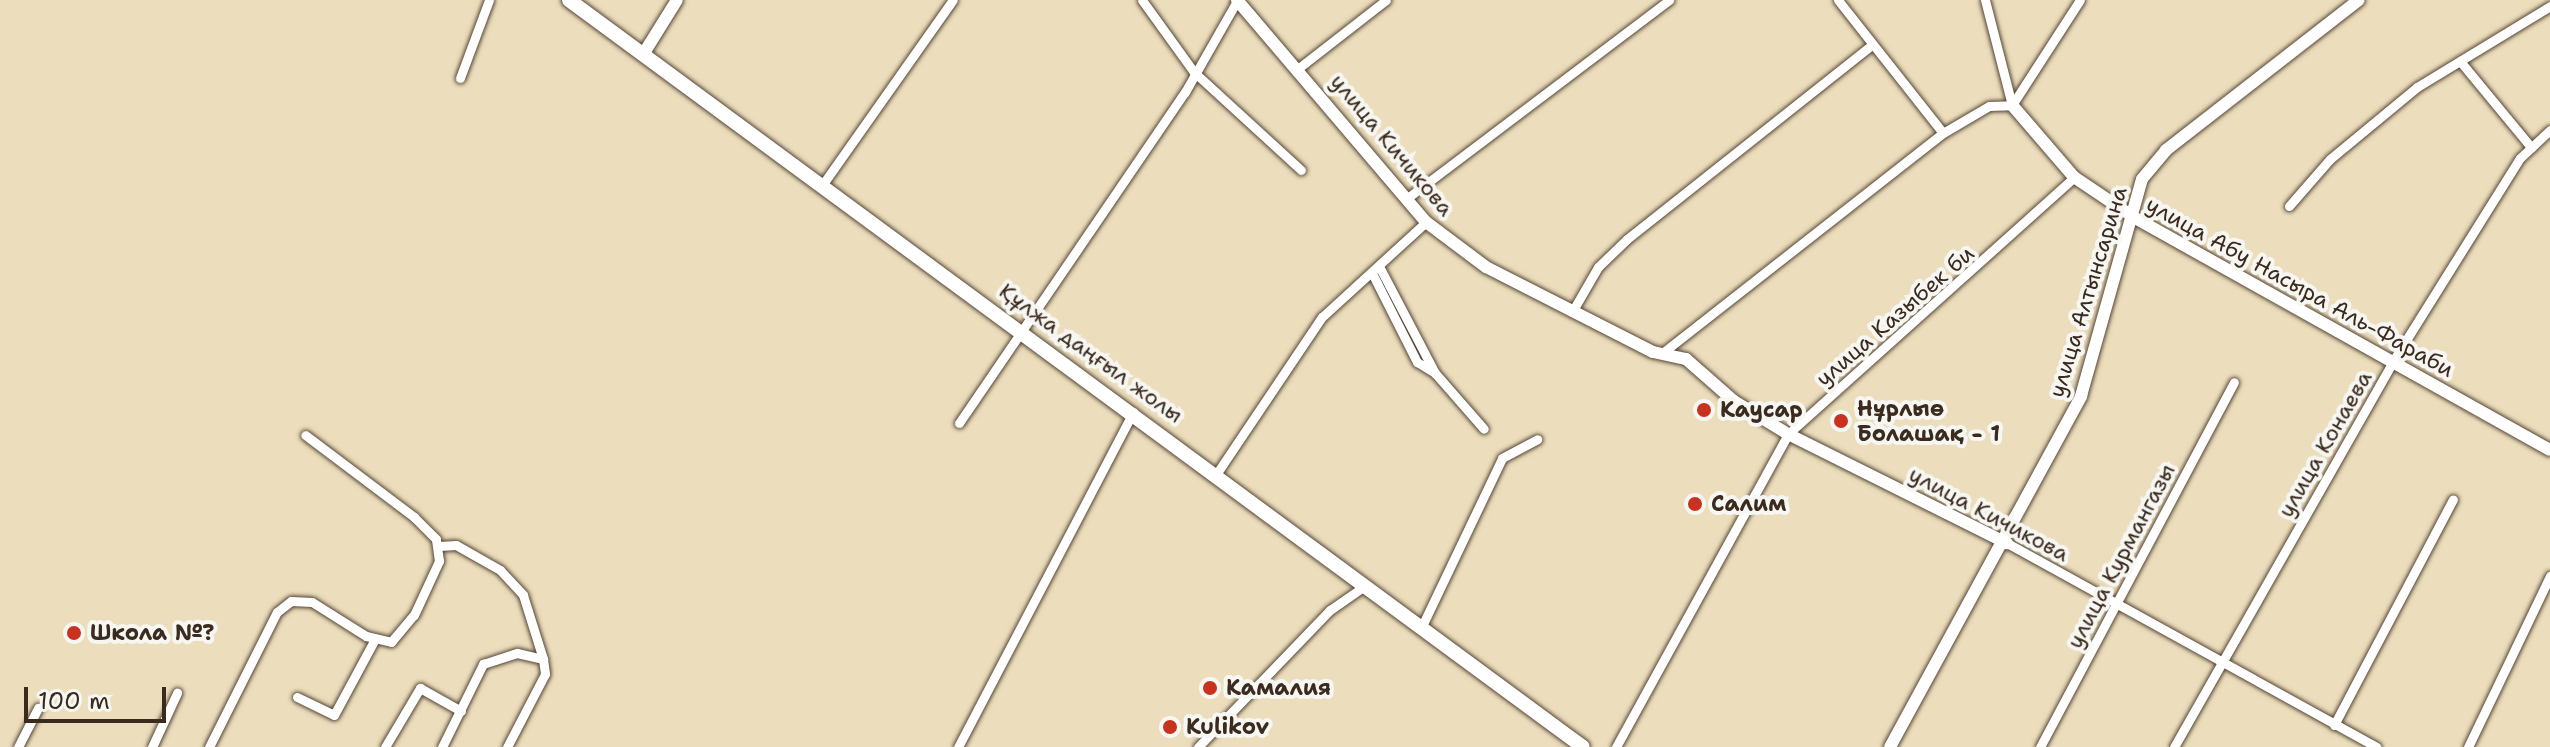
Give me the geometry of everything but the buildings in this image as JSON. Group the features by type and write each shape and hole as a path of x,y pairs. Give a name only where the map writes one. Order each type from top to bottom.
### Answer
{"main road":[{"name":"Құлжа даңғыл жолы","path":"569,0 1217,473 1583,747"}],"street":[{"path":"460,78 489,0"},
{"path":"644,53 677,0"},
{"path":"823,184 953,0"},
{"path":"1142,0 1194,72 1301,170"},
{"path":"959,423 1024,331 1194,72 1237,0"},
{"name":"улица Кичикова","path":"1237,0 1300,67 1426,222 1486,267 1661,354 1692,362 1734,401 1788,434 2007,543 2220,665 2376,747"},
{"path":"1300,67 1386,0"},
{"path":"1406,199 1669,0"},
{"path":"1838,0 1943,133"},
{"path":"1985,0 2012,105"},
{"path":"2012,105 2080,0"},
{"name":"улица Алтынсарина","path":"1890,747 2007,543 2081,396 2135,218 2142,179 2166,150 2359,0"},
{"path":"2289,206 2381,115 2460,61 2550,6"},
{"path":"1572,312 1598,267 1627,239 1872,45"},
{"path":"2460,61 2531,147"},
{"path":"1661,354 1943,133 1989,106 2012,105"},
{"name":"улица Абу Насыра Аль-Фараби","path":"2012,105 2074,177 2135,218 2550,450"},
{"name":"улица Конаева","path":"2174,747 2393,361 2531,147 2550,130"},
{"path":"2540,138 2550,144"},
{"name":"улица Казыбек би","path":"1616,747 1788,434 2074,177"},
{"path":"1217,473 1322,317 1376,271 1426,222"},
{"path":"1376,271 1435,373 1484,429"},
{"name":"улица Курмангазы","path":"2040,747 2234,382"},
{"path":"958,747 1133,412"},
{"path":"305,435 414,517 439,546"},
{"path":"1422,626 1502,458 1537,439"},
{"path":"2334,725 2453,499"},
{"path":"439,546 456,545 500,570 523,595 545,674 507,747"},
{"path":"209,747 277,612 291,601 312,602 375,639 400,638 427,590 439,546"},
{"path":"2468,747 2550,576"},
{"path":"1198,747 1330,610 1366,585"},
{"path":"297,697 334,715 375,639"},
{"path":"442,747 483,664 517,653 543,659"},
{"path":"385,747 420,688 461,711"},
{"path":"152,747 177,693"},
{"path":"18,747 38,708"}],"place":[{"name":"Каусар","path":"1704,410"},
{"name":"Нұрлыө Болашақ - 1","path":"1841,421"},
{"name":"Салим","path":"1695,504"},
{"name":"Школа №?","path":"74,633"},
{"name":"Камалия","path":"1210,688"},
{"name":"Kulikov","path":"1170,727"}]}
